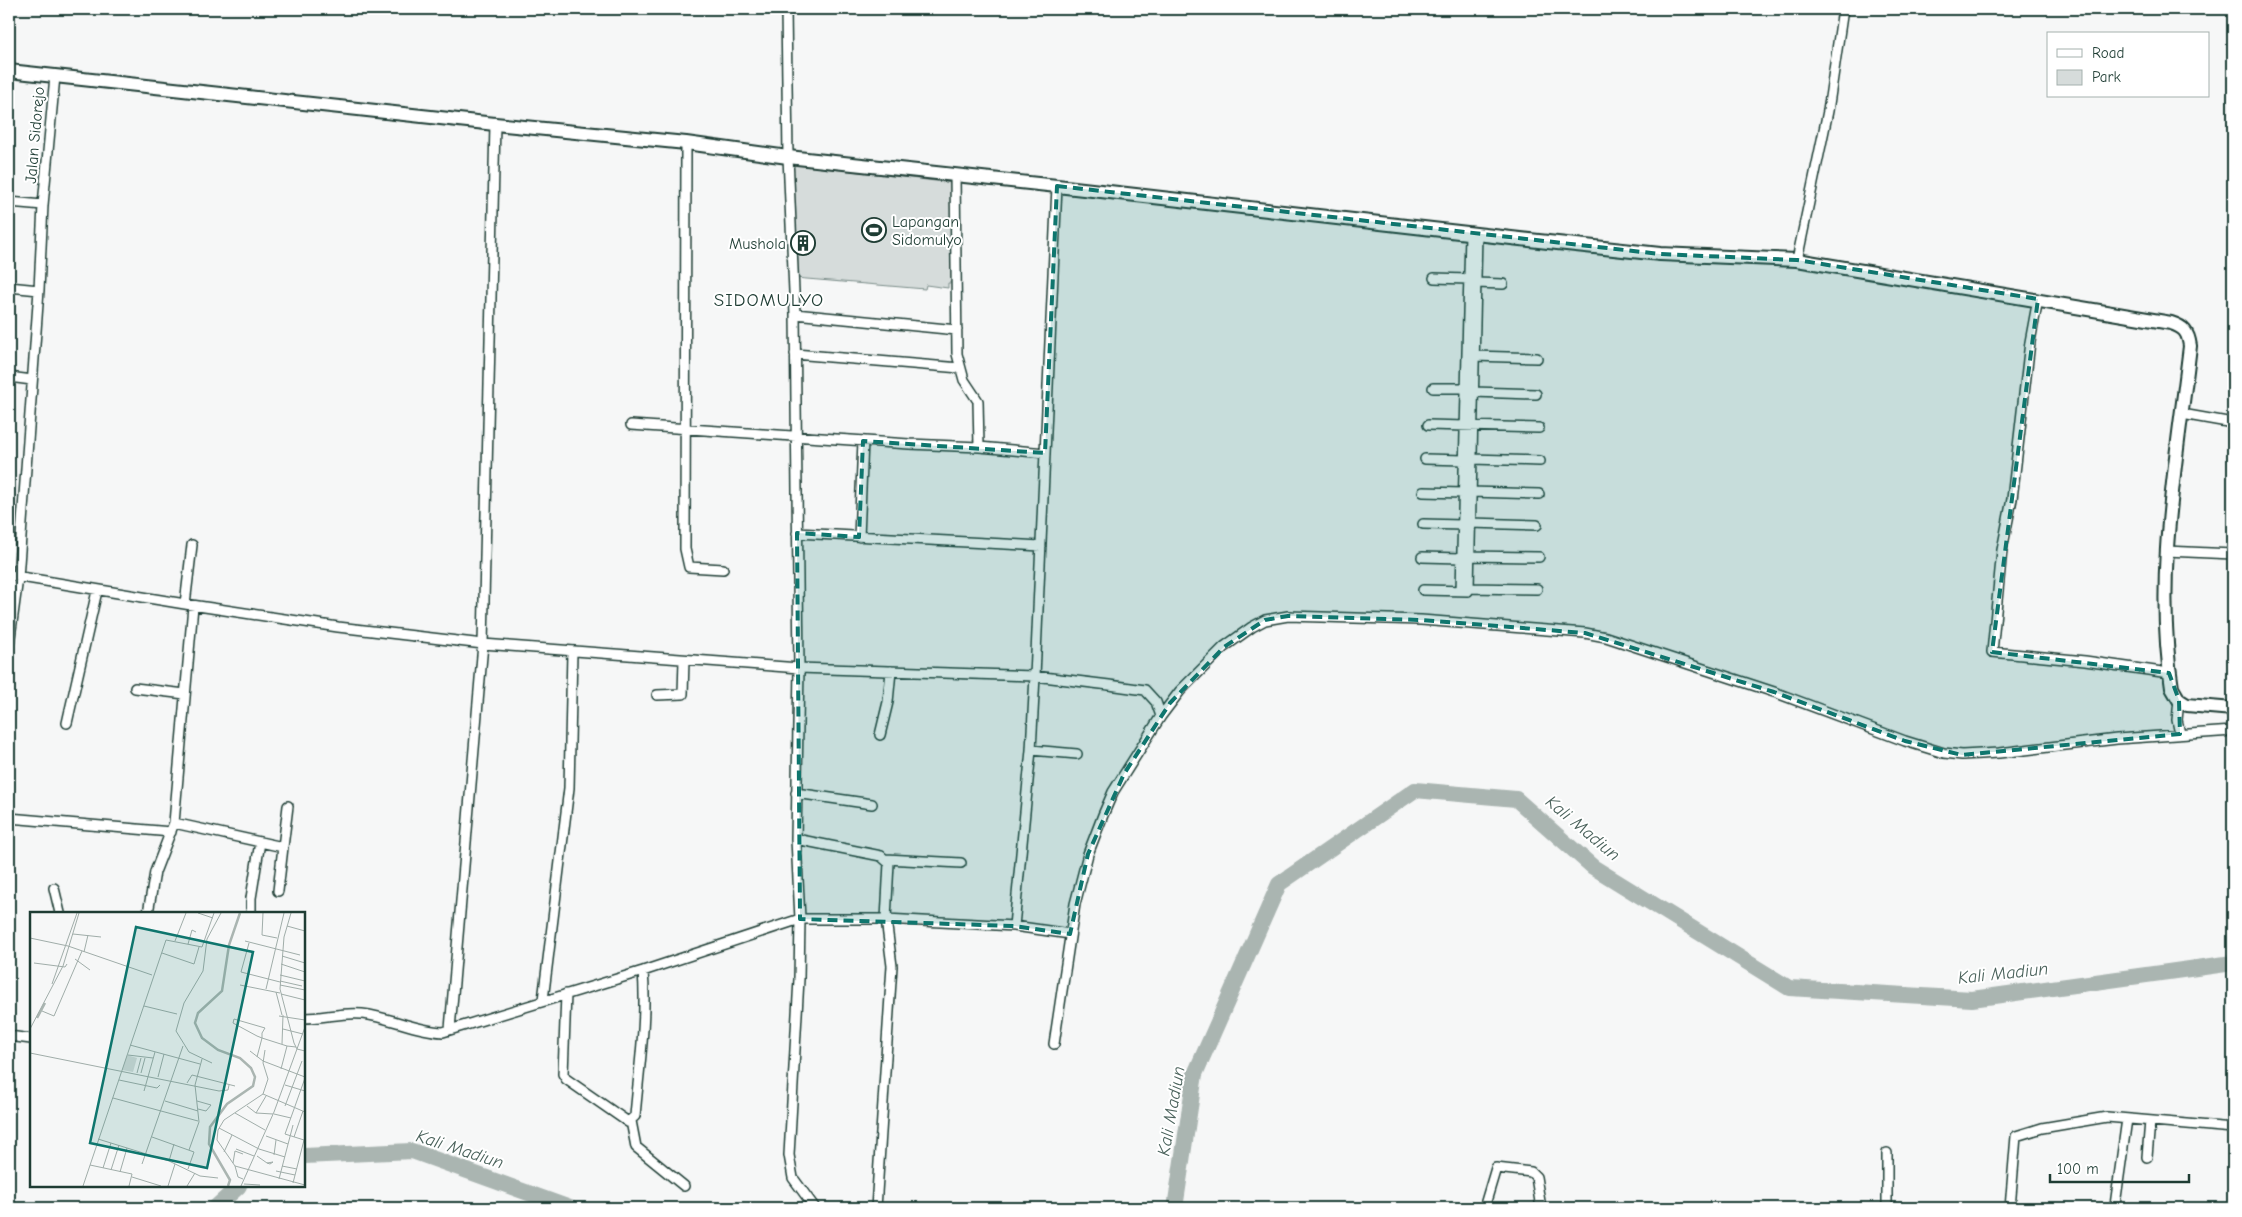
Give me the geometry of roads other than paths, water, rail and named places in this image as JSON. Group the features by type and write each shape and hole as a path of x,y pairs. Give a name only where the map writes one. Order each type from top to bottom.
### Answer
{"main road":[{"path":"9,71 686,143 788,157 1660,254 1797,260 2038,299 2182,326 2188,334 2190,346 2166,551 2164,603 2169,673 2172,688 2179,700 2187,705 2233,709"}],"street":[{"path":"786,9 788,157 795,314 799,668 796,839 800,919 790,1167 793,1178 815,1208"},
{"path":"1797,260 1828,111 1843,9"},
{"name":"Jalan Sidorejo","path":"9,644 13,576 32,380 43,205 55,76"},
{"path":"450,1029 483,644 495,124"},
{"path":"686,143 685,549 687,566 690,568 723,569"},
{"path":"955,175 957,354 964,380 978,401 979,447"},
{"path":"1014,926 1031,750 1057,186"},
{"path":"9,202 43,205"},
{"path":"1465,589 1473,234"},
{"path":"1434,278 1503,284"},
{"path":"1469,390 1474,356 1472,281"},
{"path":"9,287 39,290"},
{"path":"2038,299 2030,342 2012,499 2002,550 1992,652 2085,661 2169,673"},
{"path":"795,314 957,330"},
{"path":"795,354 960,368"},
{"path":"1474,356 1537,358"},
{"path":"9,377 32,380"},
{"path":"1433,388 1536,394"},
{"path":"2182,414 2233,422"},
{"path":"631,425 796,437 979,447 1045,453"},
{"path":"1428,425 1539,428"},
{"path":"859,537 864,441"},
{"path":"1426,459 1540,461"},
{"path":"1423,492 1539,494"},
{"path":"1424,524 1537,525"},
{"path":"797,533 1041,546"},
{"path":"148,912 155,872 174,822 186,694 192,546"},
{"path":"2166,551 2233,554"},
{"path":"1422,557 1539,557"},
{"path":"13,576 97,591 338,627 483,644 799,668 1035,676 1145,690 1156,702 1161,716"},
{"path":"1423,590 1537,589"},
{"path":"67,724 97,591"},
{"path":"1054,1044 1075,904 1088,854 1113,792 1161,716 1180,691 1224,647 1264,620 1288,616 1430,621 1564,630 1606,637 1774,692 1905,741 1944,753 1962,755 2000,753 2117,739 2233,731"},
{"path":"543,1000 569,788 572,652"},
{"path":"657,695 683,694 684,660"},
{"path":"880,735 888,702 891,671"},
{"path":"135,688 186,694"},
{"path":"2179,700 2177,720 2180,734"},
{"path":"1031,750 1077,754"},
{"path":"796,793 872,804"},
{"path":"278,891 288,806"},
{"path":"9,818 171,832"},
{"path":"174,822 283,847"},
{"path":"796,839 881,856 886,859 961,863"},
{"path":"252,912 251,898 260,842"},
{"path":"876,1208 892,966 886,919 890,868 886,859"},
{"path":"54,888 60,912"},
{"path":"305,1018 344,1013 364,1014 431,1031 443,1032 643,971 800,919 886,919 1014,926 1070,934"},
{"path":"643,971 645,993 643,1019 635,1116 631,1122 636,1147 684,1186"},
{"path":"566,994 563,1074 566,1079 628,1122 631,1122"},
{"path":"9,1036 30,1039"},
{"path":"2010,1208 2016,1136 2042,1128 2107,1117 2233,1128"},
{"path":"2115,1205 2126,1119"},
{"path":"2147,1157 2150,1121"},
{"path":"1887,1153 1887,1208"},
{"path":"1484,1208 1496,1168 1531,1172 1536,1177 1540,1208"}],"waterway":[{"name":"Kali Madiun","path":"1175,1208 1195,1074 1279,884 1415,790 1516,799 1593,867 1789,988 1972,999 2233,963"},
{"name":"Kali Madiun","path":"305,1156 412,1151 570,1208"},
{"name":"Kali Madiun","path":"215,1208 238,1187"}],"place":[{"name":"Lapangan Sidomulyo","path":"874,230"},
{"name":"Mushola","path":"803,243"}],"district":[{"name":"SIDOMULYO","path":"769,299"}]}
